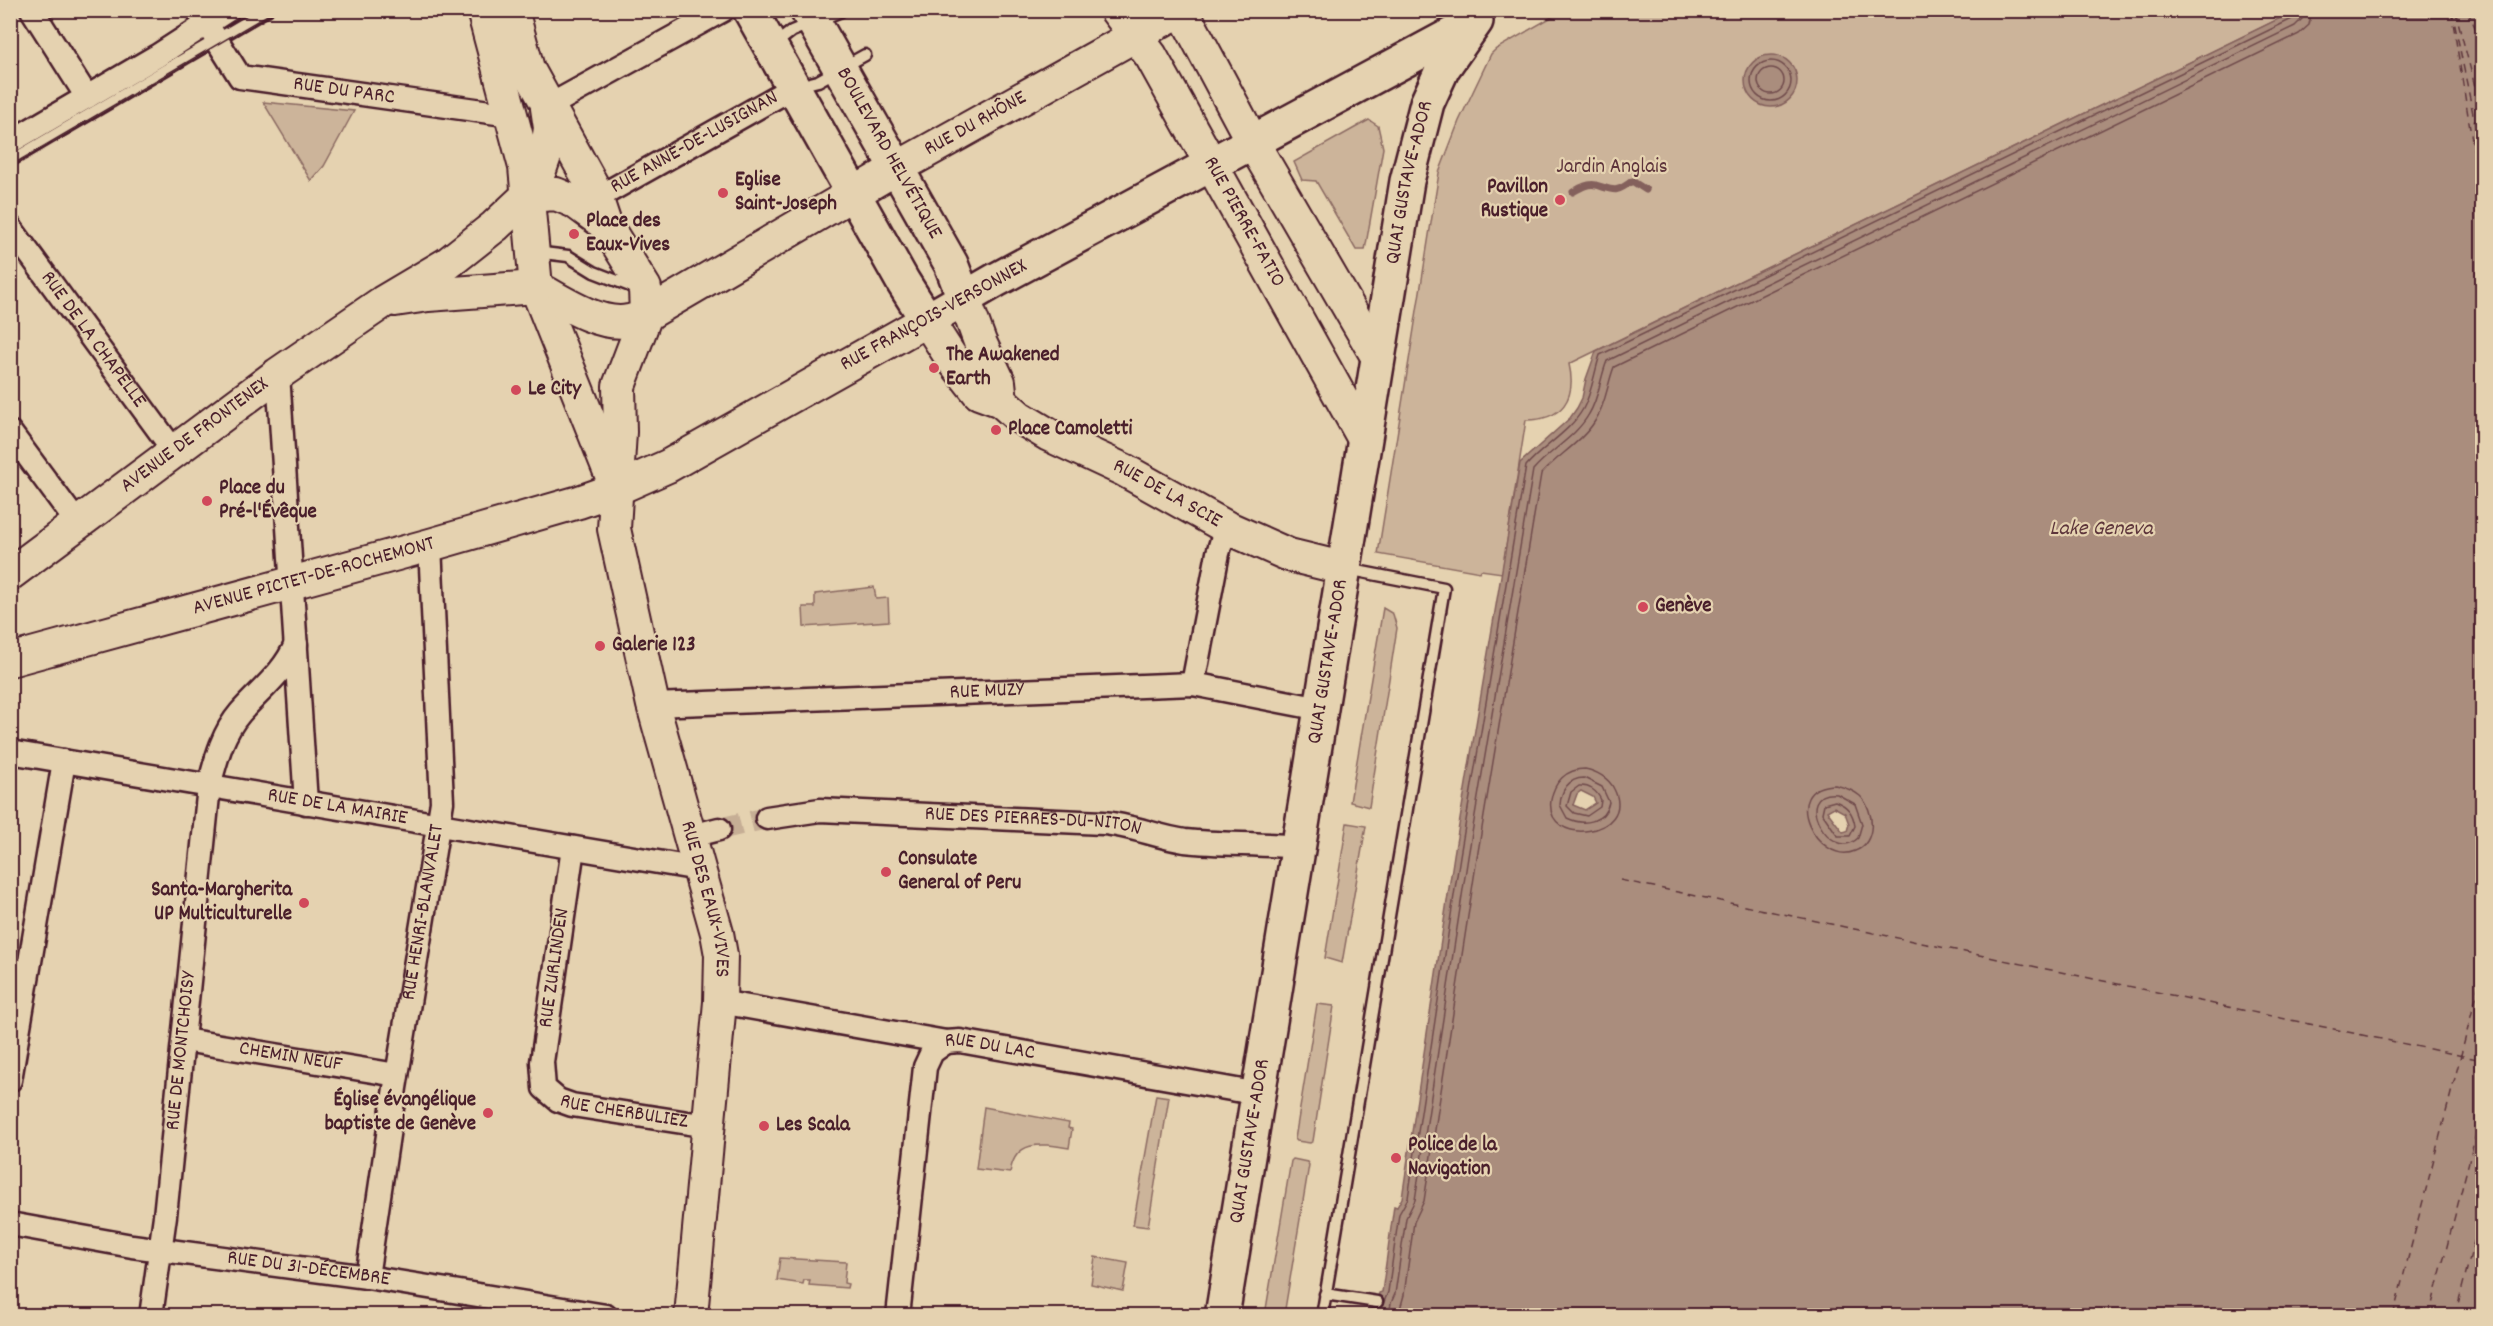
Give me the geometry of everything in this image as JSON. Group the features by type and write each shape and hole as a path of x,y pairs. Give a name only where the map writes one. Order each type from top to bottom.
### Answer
{"main road":[{"path":"750,10 903,282 927,320"},
{"name":"BOULEVARD HELVÉTIQUE","path":"820,15 853,62 897,168 951,264 964,298"},
{"name":"RUE FRANÇOIS-VERSONNEX","path":"927,320 1486,16"},
{"name":"QUAI GUSTAVE-ADOR","path":"1222,1316 1342,568 1407,181 1425,109 1443,68 1486,16"}],"street":[{"path":"32,10 87,97"},
{"path":"10,142 157,56 228,10"},
{"path":"483,10 525,167 536,287 616,489"},
{"path":"512,10 528,69 601,211 655,296"},
{"path":"547,107 723,10"},
{"name":"RUE PIERRE-FATIO","path":"1116,10 1156,17 1253,142 1378,358"},
{"name":"RUE PIERRE-FATIO","path":"1156,17 1152,56 1364,438"},
{"name":"RUE DU RHÔNE","path":"655,296 854,194 1156,17"},
{"name":"RUE DU PARC","path":"208,24 240,77 511,115"},
{"name":"RUE ANNE-DE-LUSIGNAN","path":"601,211 794,87"},
{"path":"527,196 547,150 550,128 547,107"},
{"path":"527,196 556,194 601,211"},
{"name":"AVENUE DE FRONTENEX","path":"10,574 278,374 382,302 447,264 527,196"},
{"name":"RUE DE LA CHAPELLE","path":"16,234 174,451"},
{"path":"536,287 574,309 617,322 629,321 655,296"},
{"name":"AVENUE DE FRONTENEX","path":"382,302 428,295 536,287"},
{"path":"616,489 620,432 619,386 655,296"},
{"path":"927,320 952,359 979,393 1001,401 999,382 980,342 964,298"},
{"name":"RUE FRANÇOIS-VERSONNEX","path":"616,489 668,466 927,320"},
{"path":"278,374 306,803"},
{"name":"RUE DE LA SCIE","path":"1001,401 1019,417 1049,435 1124,470 1226,527 1289,555 1342,568"},
{"path":"10,432 78,524"},
{"name":"AVENUE PICTET-DE-ROCHEMONT","path":"10,660 430,545 616,489"},
{"name":"RUE DES EAUX-VIVES","path":"616,489 614,529 653,705 721,955 720,1002 691,1316"},
{"path":"1193,684 1218,553 1226,527"},
{"name":"RUE HENRI-BLANVALET","path":"367,1277 397,1076 440,826 442,802 430,545"},
{"path":"210,786 219,749 231,726 239,714 283,669 296,644"},
{"name":"RUE MUZY","path":"653,705 1193,684 1321,709"},
{"name":"RUE DE LA MAIRIE","path":"10,752 699,869"},
{"path":"10,1080 64,761"},
{"name":"RUE DE MONTCHOISY","path":"151,1316 184,1040 210,786"},
{"name":"RUE DES PIERRES-DU-NITON","path":"767,818 820,810 1103,823 1120,824 1188,841 1298,847"},
{"path":"688,837 719,829"},
{"name":"RUE ZURLINDEN","path":"544,1088 542,1062 573,848"},
{"name":"RUE DU LAC","path":"720,1002 946,1042 960,1041 1055,1057 1259,1094"},
{"name":"CHEMIN NEUF","path":"184,1040 397,1076"},
{"path":"898,1316 925,1067 932,1052 946,1042"},
{"name":"RUE CHERBULIEZ","path":"544,1088 558,1100 572,1105 708,1126"},
{"name":"RUE DU 31-DÉCEMBRE","path":"10,1224 160,1250 367,1277 606,1316"}],"lane":[{"path":"10,161 208,24 267,10"},
{"path":"777,57 779,41 820,15"},
{"path":"794,87 818,81 853,62"},
{"path":"533,251 568,256 594,272 655,296"},
{"path":"1322,1316 1444,588 1342,568"},
{"path":"1325,1294 1377,1302"}],"green space":[{"name":"Jardin Anglais","path":"1564,10 2295,11 1569,364 1571,388 1564,405 1558,412 1549,416 1526,420 1502,573 1481,570 1480,572 1378,554 1439,173 1459,121 1491,54"},
{"path":"263,102 354,111 324,166 311,181"},
{"path":"1369,120 1378,126 1383,148 1365,250 1356,250 1316,181 1302,180 1294,162"},
{"path":"874,587 876,599 888,598 889,621 804,627 803,607 815,607 815,594"},
{"path":"1383,608 1393,614 1397,628 1369,807 1350,802"},
{"path":"1347,823 1366,826 1342,963 1325,958"},
{"path":"1317,1004 1334,1006 1313,1141 1310,1143 1295,1139"},
{"path":"1156,1095 1169,1097 1148,1227 1133,1225"},
{"path":"984,1107 1069,1123 1068,1128 1072,1129 1069,1148 1040,1145 1024,1149 1013,1162 1010,1173 976,1169"},
{"path":"1293,1159 1307,1162 1309,1165 1284,1315 1265,1315 1291,1161"},
{"path":"1095,1257 1128,1263 1123,1291 1091,1284"},
{"path":"780,1258 846,1262 844,1283 848,1284 847,1288 809,1285 810,1280 804,1280 803,1284 777,1280"}],"water":[{"name":"Lake Geneva","path":"2295,11 2482,11 2482,1315 1378,1316 1375,1313 1379,1293 1382,1292 1394,1206 1397,1207 1402,1198 1454,855 1520,463 1570,418 1577,408 1596,351","holes":["1581,791 1593,797 1596,803 1585,810 1573,805 1577,794","1834,807 1845,813 1849,824 1847,831 1843,832 1827,811"]},
{"path":"1766,55 1776,55 1790,62 1797,81 1790,100 1776,107 1766,107 1756,103 1749,96 1745,86 1745,76 1749,66 1756,59"}],"waterway":[{"path":"1573,192 1590,185 1618,189 1632,181 1646,190"}],"ferry route":[{"path":"2451,10 2482,202"},
{"path":"2452,10 2482,158"},
{"path":"2455,10 2482,113"},
{"path":"2467,10 2482,42"},
{"path":"2475,10 2482,21"},
{"path":"1620,880 2482,1060"},
{"path":"2393,1316 2482,974"},
{"path":"2429,1316 2482,1111"},
{"path":"2455,1316 2482,1210"},
{"path":"2478,1316 2482,1299"}],"tunnel":[{"path":"719,829 767,818"}],"tram line":[{"path":"10,166 276,10"}],"place":[{"name":"Eglise Saint-Joseph","path":"723,193"},
{"name":"Pavillon Rustique","path":"1560,200"},
{"name":"Place des Eaux-Vives","path":"574,234"},
{"name":"The Awakened Earth","path":"934,368"},
{"name":"Le City","path":"516,390"},
{"name":"Place Camoletti","path":"996,430"},
{"name":"Place du Pré-l'Évêque","path":"207,501"},
{"name":"Genève","path":"1643,607"},
{"name":"Galerie 123","path":"600,646"},
{"name":"Consulate General of Peru","path":"886,872"},
{"name":"Santa-Margherita UP Multiculturelle","path":"304,903"},
{"name":"Église évangélique baptiste de Genève","path":"488,1113"},
{"name":"Les Scala","path":"764,1126"},
{"name":"Police de la Navigation","path":"1396,1158"}]}
